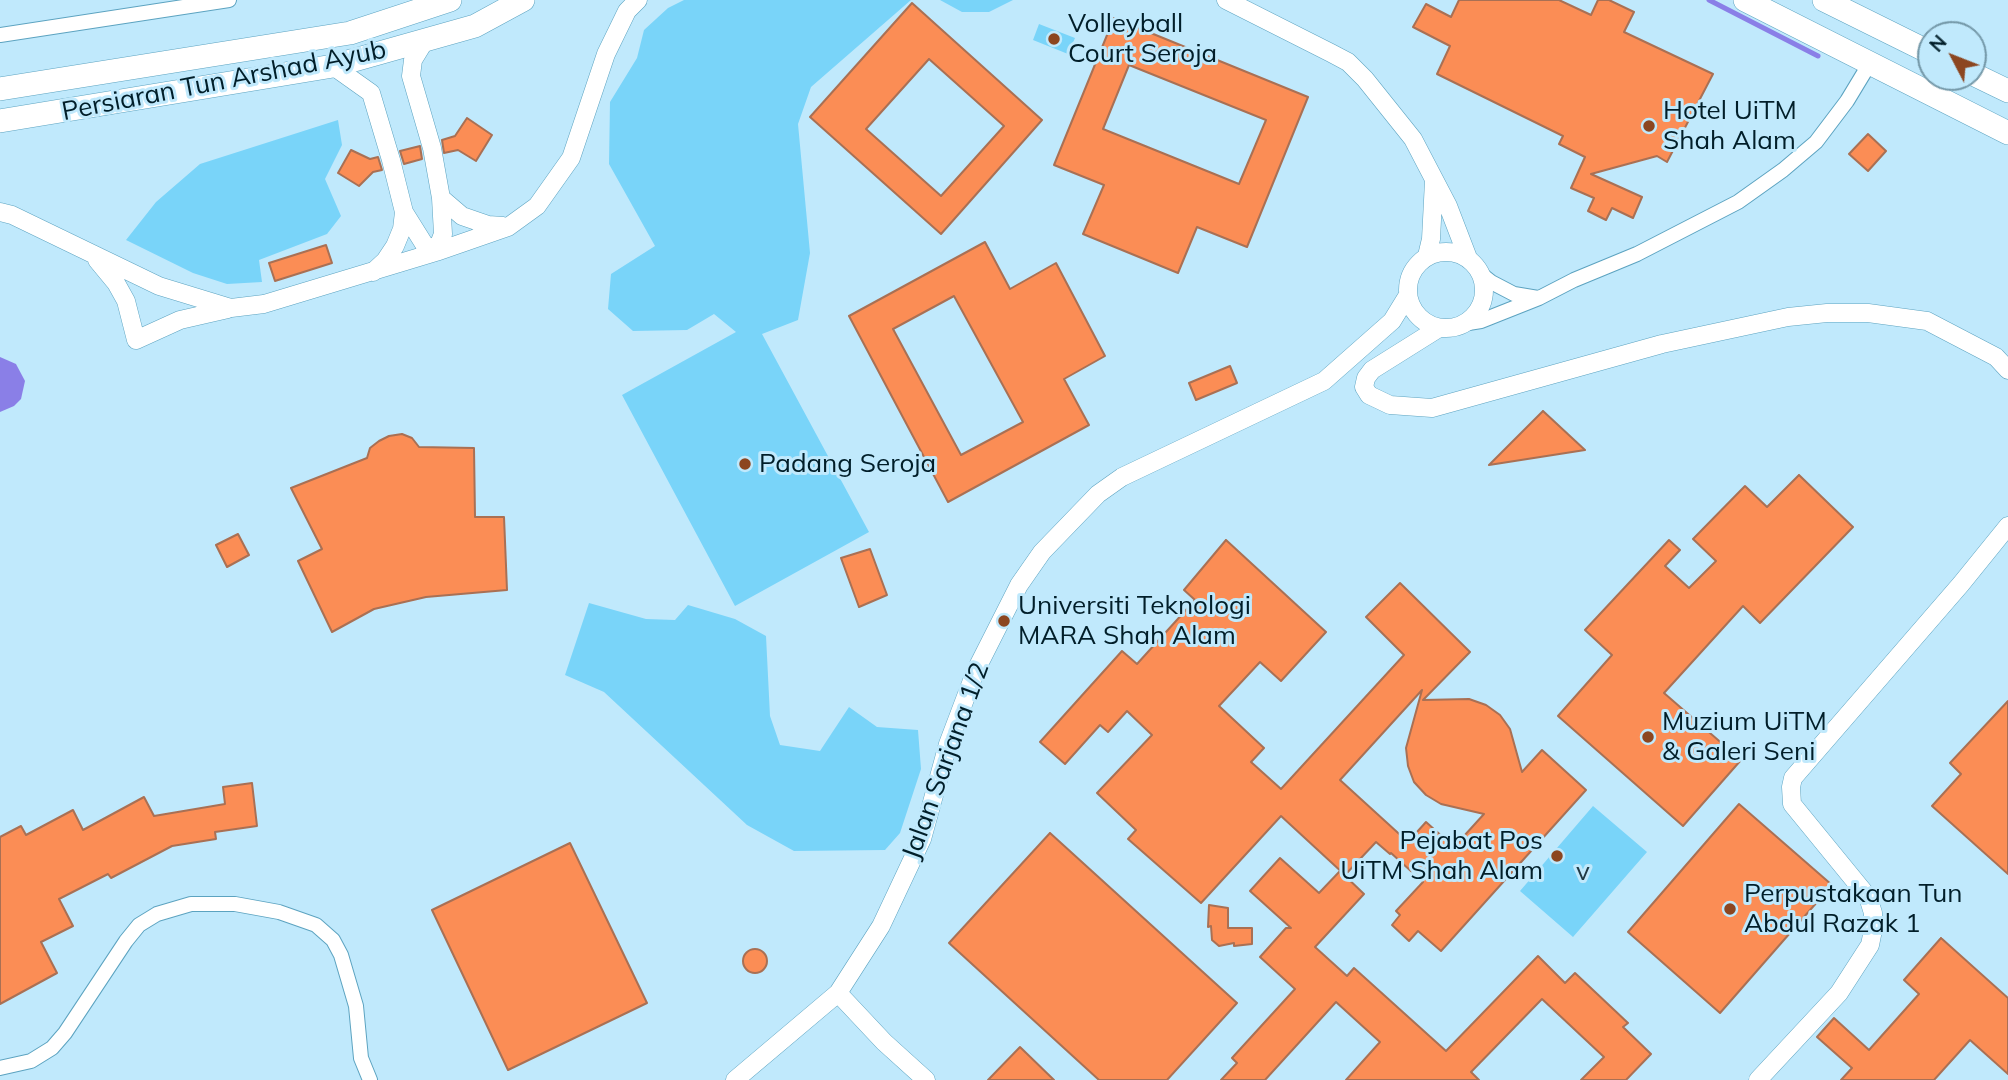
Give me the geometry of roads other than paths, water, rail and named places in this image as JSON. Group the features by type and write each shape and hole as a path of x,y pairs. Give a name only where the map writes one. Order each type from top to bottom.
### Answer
{"main road":[{"name":"Persiaran Tun Arshad Ayub","path":"0,89 350,33 450,0"},
{"name":"Persiaran Tun Arshad Ayub","path":"0,121 333,66 475,26 523,0"},
{"path":"1745,0 2008,133"},
{"path":"1824,0 1917,46"},
{"path":"1987,81 2008,91"}],"street":[{"path":"0,35 229,0"},
{"path":"90,252 121,292 132,320 136,341 180,320 231,308 264,304 372,273 508,227 537,206 571,158 606,54 627,11 638,0"},
{"path":"1226,0 1348,62 1366,79 1402,122 1448,206 1468,258 1491,282 1514,294 1539,298"},
{"path":"424,42 413,60 411,76 432,148 441,198 443,234 436,252"},
{"path":"1434,181 1431,239 1427,256 1411,273 1408,295 1409,303 1418,317 1439,328 1447,328 1481,321 1539,298 1699,224 1762,185 1816,142 1847,101 1870,63"},
{"path":"333,66 371,93 404,212 424,244 436,252"},
{"path":"441,198 462,216 508,227"},
{"path":"0,212 12,215 159,286 231,308"},
{"path":"372,273 385,261 395,246 402,229 404,212"},
{"path":"1427,256 1452,252 1468,258"},
{"path":"1462,324 1471,319 1482,303 1484,293 1481,274"},
{"name":"Jalan Sarjana 1/2","path":"735,1080 838,993 881,926 922,839 948,744 976,670 1019,586 1042,552 1098,494 1122,477 1324,381 1392,321 1408,295"},
{"path":"1439,328 1372,370 1364,387 1369,395 1391,405 1432,408 1662,344 1788,317 1827,313 1868,313 1927,321 1996,357 2008,370"},
{"path":"1758,1080 1839,993 1870,945 1873,930 1873,913 1868,897 1792,804 1793,778 2008,526"},
{"path":"0,1068 32,1060 52,1048 65,1033 125,941 139,925 158,914 191,904 234,904 279,912 316,925 333,940 341,955 356,1006 361,1058 370,1080"},
{"path":"838,993 884,1042 926,1080"}],"waterway":[{"path":"1709,0 1818,56"}],"place":[{"name":"Volleyball Court Seroja","path":"1054,39"},
{"name":"Hotel UiTM Shah Alam","path":"1649,126"},
{"name":"Padang Seroja","path":"745,464"},
{"name":"Universiti Teknologi MARA Shah Alam","path":"1004,621"},
{"name":"Muzium UiTM & Galeri Seni","path":"1648,737"},
{"name":"Pejabat Pos UiTM Shah Alam","path":"1557,856"},
{"name":"Perpustakaan Tun Abdul Razak 1","path":"1730,909"}],"park label":[{"name":"v","path":"1583,872"}]}
